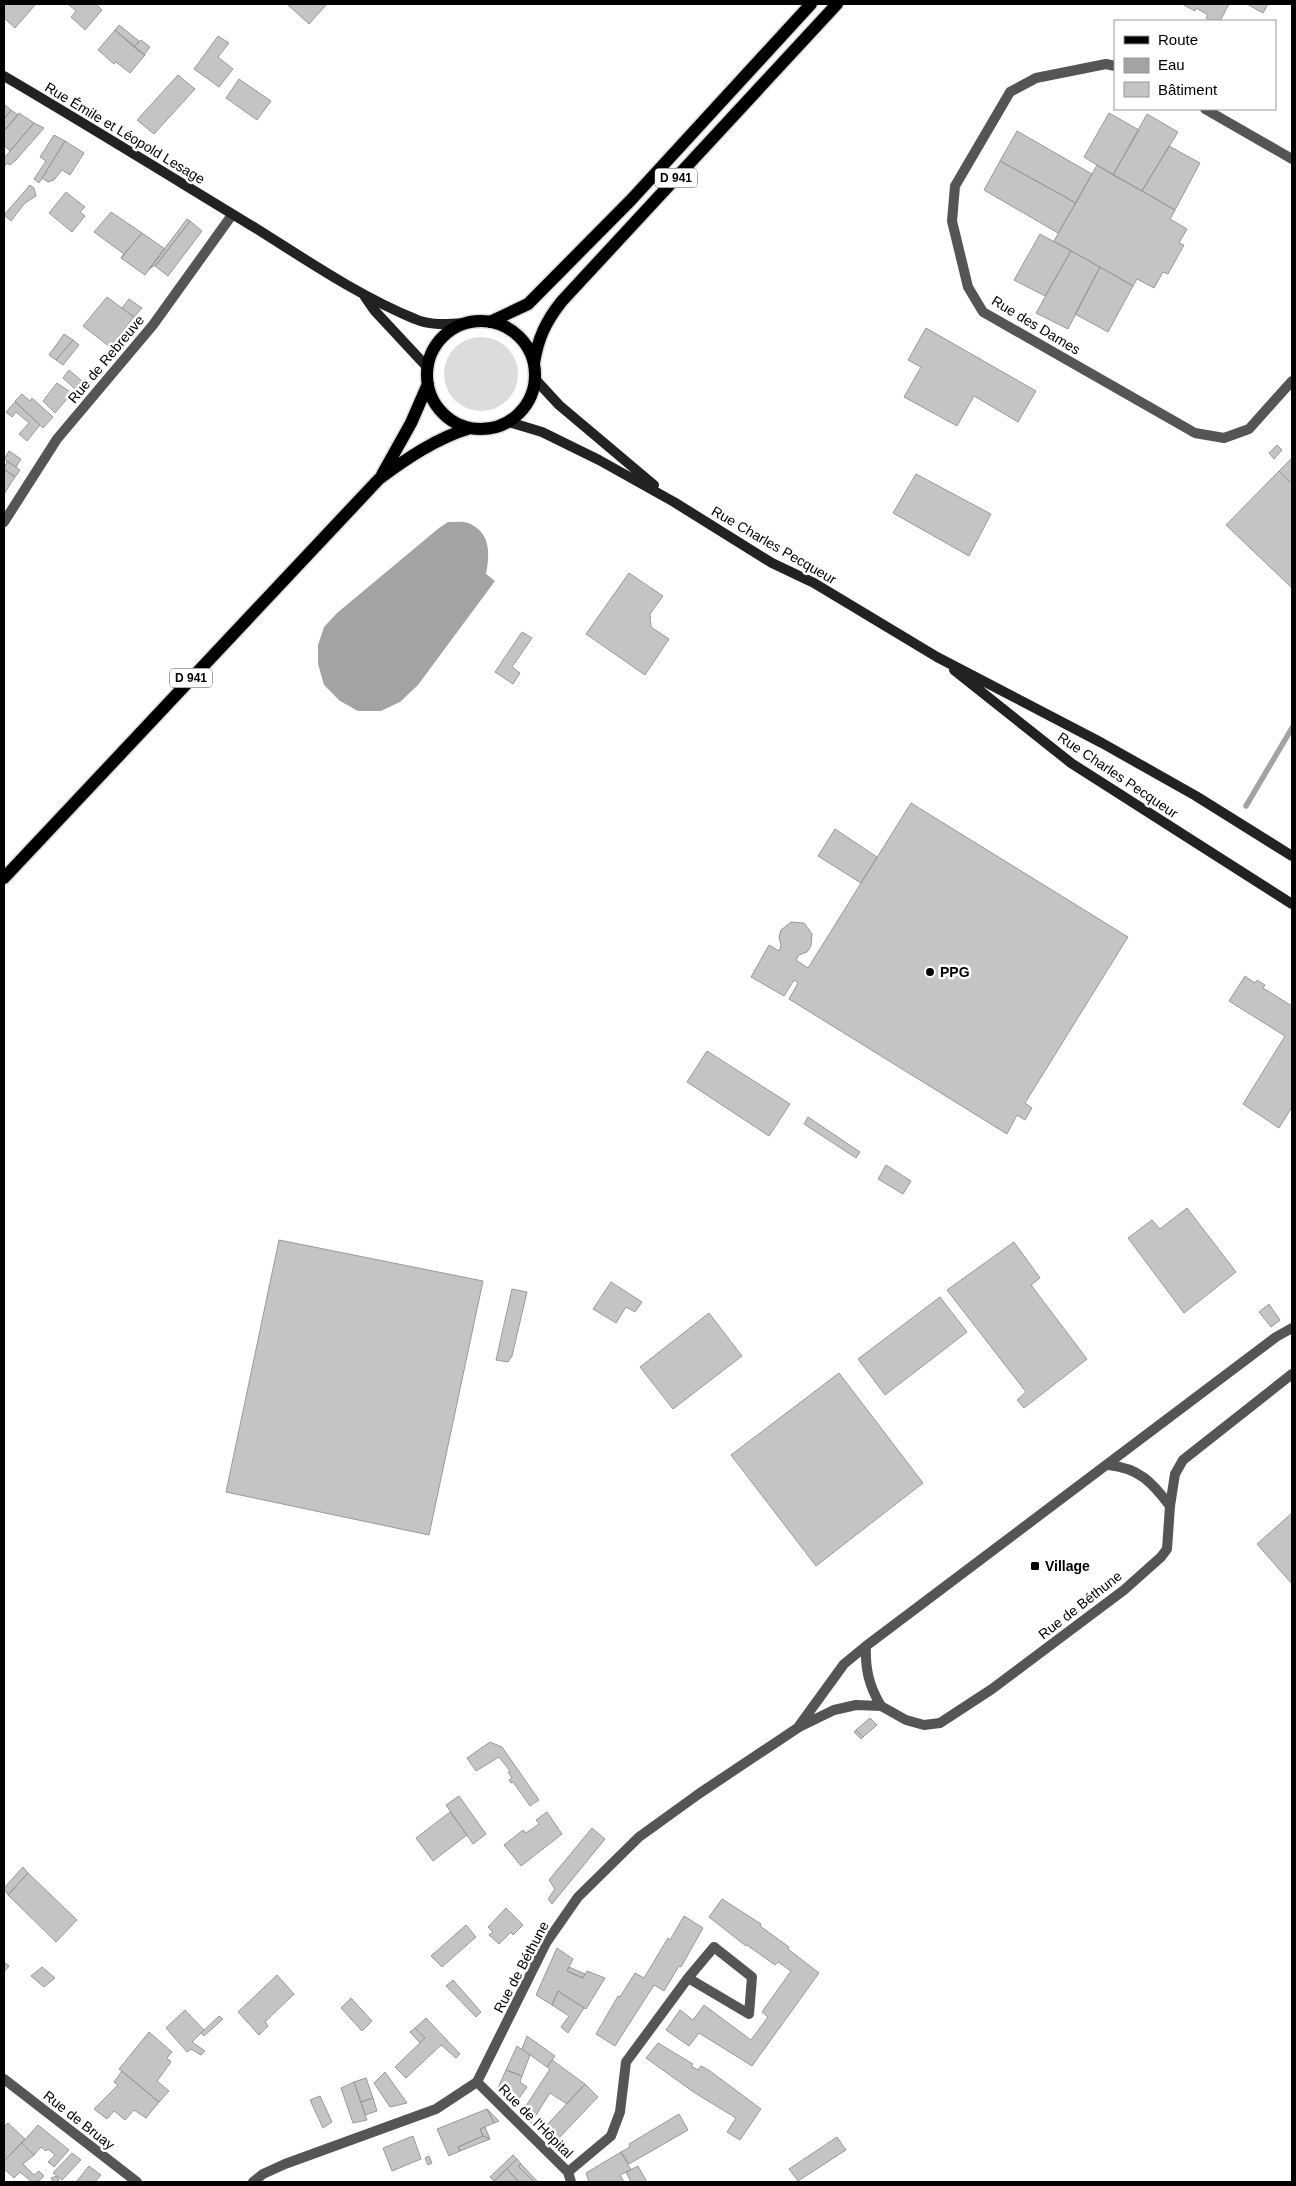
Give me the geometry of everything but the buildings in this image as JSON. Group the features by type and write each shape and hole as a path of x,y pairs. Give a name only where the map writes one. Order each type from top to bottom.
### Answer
{"main road":[{"name":"D 941","path":"490,322 528,304 631,200 811,4"},
{"name":"D 941","path":"534,363 536,351 547,320 562,301 836,4"},
{"name":"Rue Émile et Léopold Lesage","path":"4,76 108,137 364,296"},
{"path":"364,296 416,320 441,324 490,322 510,330 518,336 525,344 534,363 535,379 528,404 509,422 490,429 470,428 455,423 442,413 433,399 428,384 430,357 441,340 457,327 467,323"},
{"path":"364,296 374,310 428,368"},
{"name":"Rue Charles Pecqueur","path":"535,379 559,405 674,502"},
{"name":"D 941","path":"380,479 411,423 428,384"},
{"name":"Rue Charles Pecqueur","path":"509,422 551,437 599,460 674,502 772,563 814,583 938,657 1111,748 1196,796 1292,856"},
{"name":"D 941","path":"4,878 380,479 430,445 456,432 470,428"},
{"name":"Rue Charles Pecqueur","path":"938,657 1071,763 1292,904"}],"street":[{"name":"Rue des Dames","path":"1114,66 1106,64 1036,78 1010,92 955,186 952,221 968,287 982,312 1195,433 1224,438 1249,429 1292,381"},
{"path":"1206,110 1292,159"},
{"name":"Rue de Rebreuve","path":"4,522 57,439 153,325 232,215"},
{"name":"Rue de Béthune","path":"799,1726 844,1664 866,1646 1276,1337 1292,1328"},
{"name":"Rue de Béthune","path":"477,2082 546,1943 578,1897 639,1837 799,1726 841,1708 856,1705 881,1706 915,1723 924,1725 940,1723 992,1689 1124,1590 1161,1557 1167,1549 1170,1506 1175,1474 1183,1460 1292,1374"},
{"path":"1108,1465 1122,1466 1137,1472 1155,1486 1170,1506"},
{"path":"866,1646 865,1662 871,1689 881,1706"},
{"path":"570,2177 611,2136 620,2112 626,2062 688,1978 714,1947 752,1977 749,2014 688,1978"},
{"name":"Rue de Bruay","path":"4,2079 137,2182"},
{"path":"253,2182 263,2174 285,2164 436,2109 477,2082"},
{"name":"Rue de l'Hôpital","path":"477,2082 570,2177"}],"shaded area":[{"path":"481,337 502,343 512,353 518,374 512,395 502,405 481,411 460,405 450,395 444,374 450,353 460,343"}],"water":[{"path":"448,522 466,522 481,532 485,538 488,551 486,574 495,581 418,685 400,702 381,711 358,711 340,701 324,685 318,664 318,645 324,627 337,613"}],"waterway":[{"path":"1246,806 1292,728"}],"place":[{"name":"PPG","path":"930,972"},
{"name":"Village","path":"1035,1566"}]}
